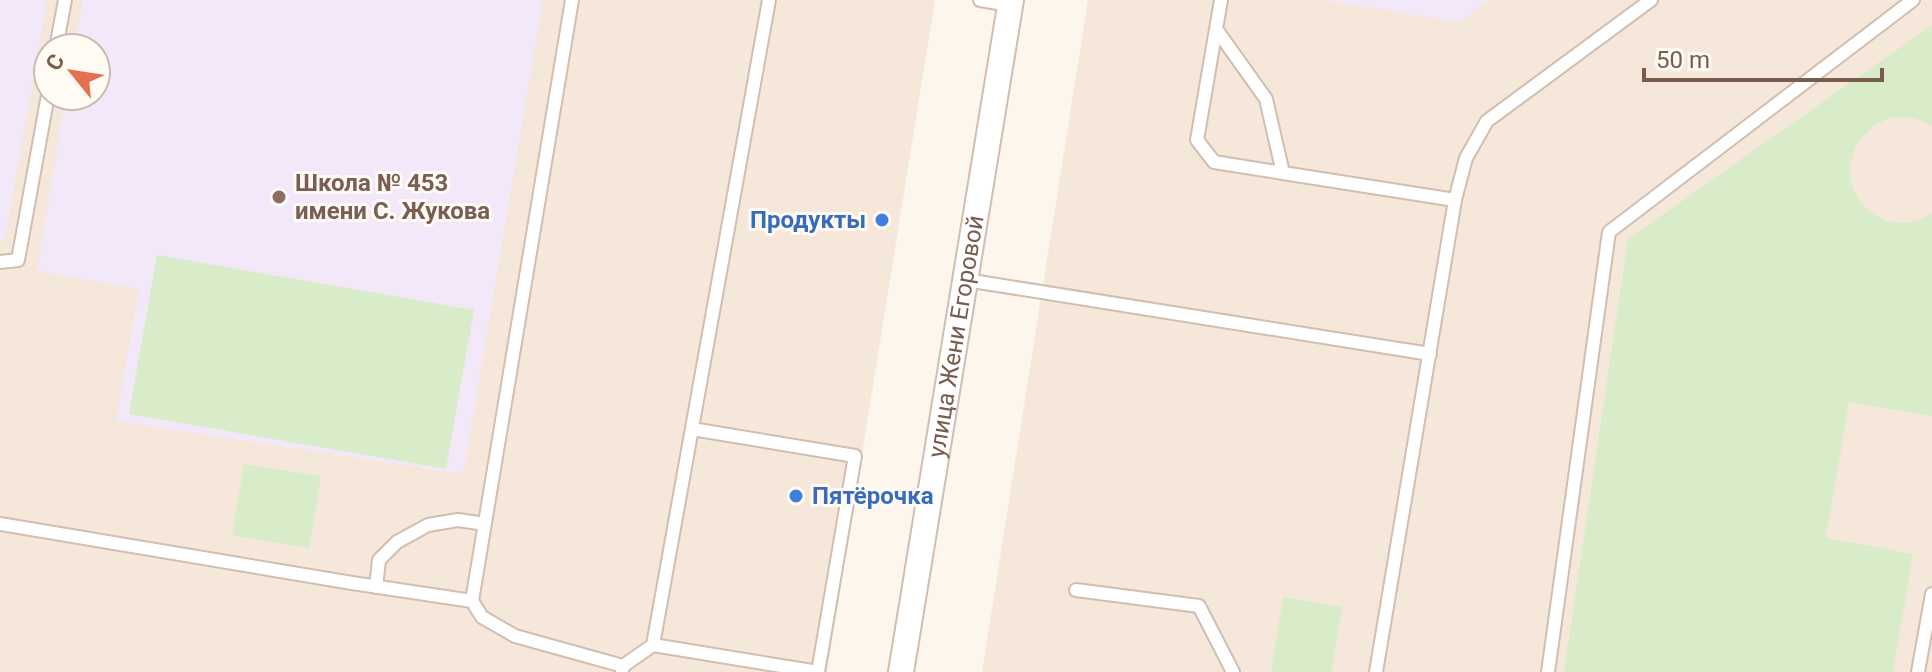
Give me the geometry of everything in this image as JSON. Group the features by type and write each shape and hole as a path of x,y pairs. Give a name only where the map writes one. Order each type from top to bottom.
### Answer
{"street":[{"name":"улица Жени Егоровой","path":"901,672 1011,2"}],"lane":[{"path":"59,32 65,0"},
{"path":"572,0 472,601 482,617 515,636 622,669 653,645 769,0"},
{"path":"980,0 1011,2"},
{"path":"1221,0 1197,140 1214,162 1455,200"},
{"path":"1376,672 1455,200 1466,158 1487,121 1651,0"},
{"path":"1548,672 1609,232 1913,0"},
{"path":"1216,29 1266,99 1283,173"},
{"path":"0,262 18,260 45,112"},
{"path":"966,280 1430,354"},
{"path":"653,645 818,672 855,456 692,429"},
{"path":"376,587 379,560 397,542 428,525 458,520 485,524"},
{"path":"0,524 472,601"},
{"path":"1076,590 1199,606 1233,672"},
{"path":"1918,672 1932,594"}],"shaded area":[{"path":"0,0 935,0 827,672 0,672"},
{"path":"0,0 47,0 41,32 32,32 32,85 5,239 0,239"},
{"name":"Школа № 453 имени С. Жукова","path":"83,0 543,0 463,474 116,421 139,289 37,271 63,112 112,112 112,32 77,32"},
{"path":"1088,0 1932,0 1932,672 982,672"},
{"path":"1323,0 1488,0 1459,22"}],"green space":[{"path":"1932,25 1932,126 1908,117 1886,120 1869,130 1856,147 1851,167 1853,187 1864,206 1885,220 1909,222 1932,213 1932,416 1849,402 1826,538 1913,554 1893,672 1564,672 1628,239"},
{"path":"157,255 474,310 446,469 129,414"},
{"path":"244,464 321,476 309,548 232,535"},
{"path":"1283,597 1342,607 1331,672 1271,672"}],"place":[{"name":"Школа № 453 имени С. Жукова","path":"279,197"},
{"name":"Продукты","path":"882,220"},
{"name":"Пятёрочка","path":"796,496"}]}
